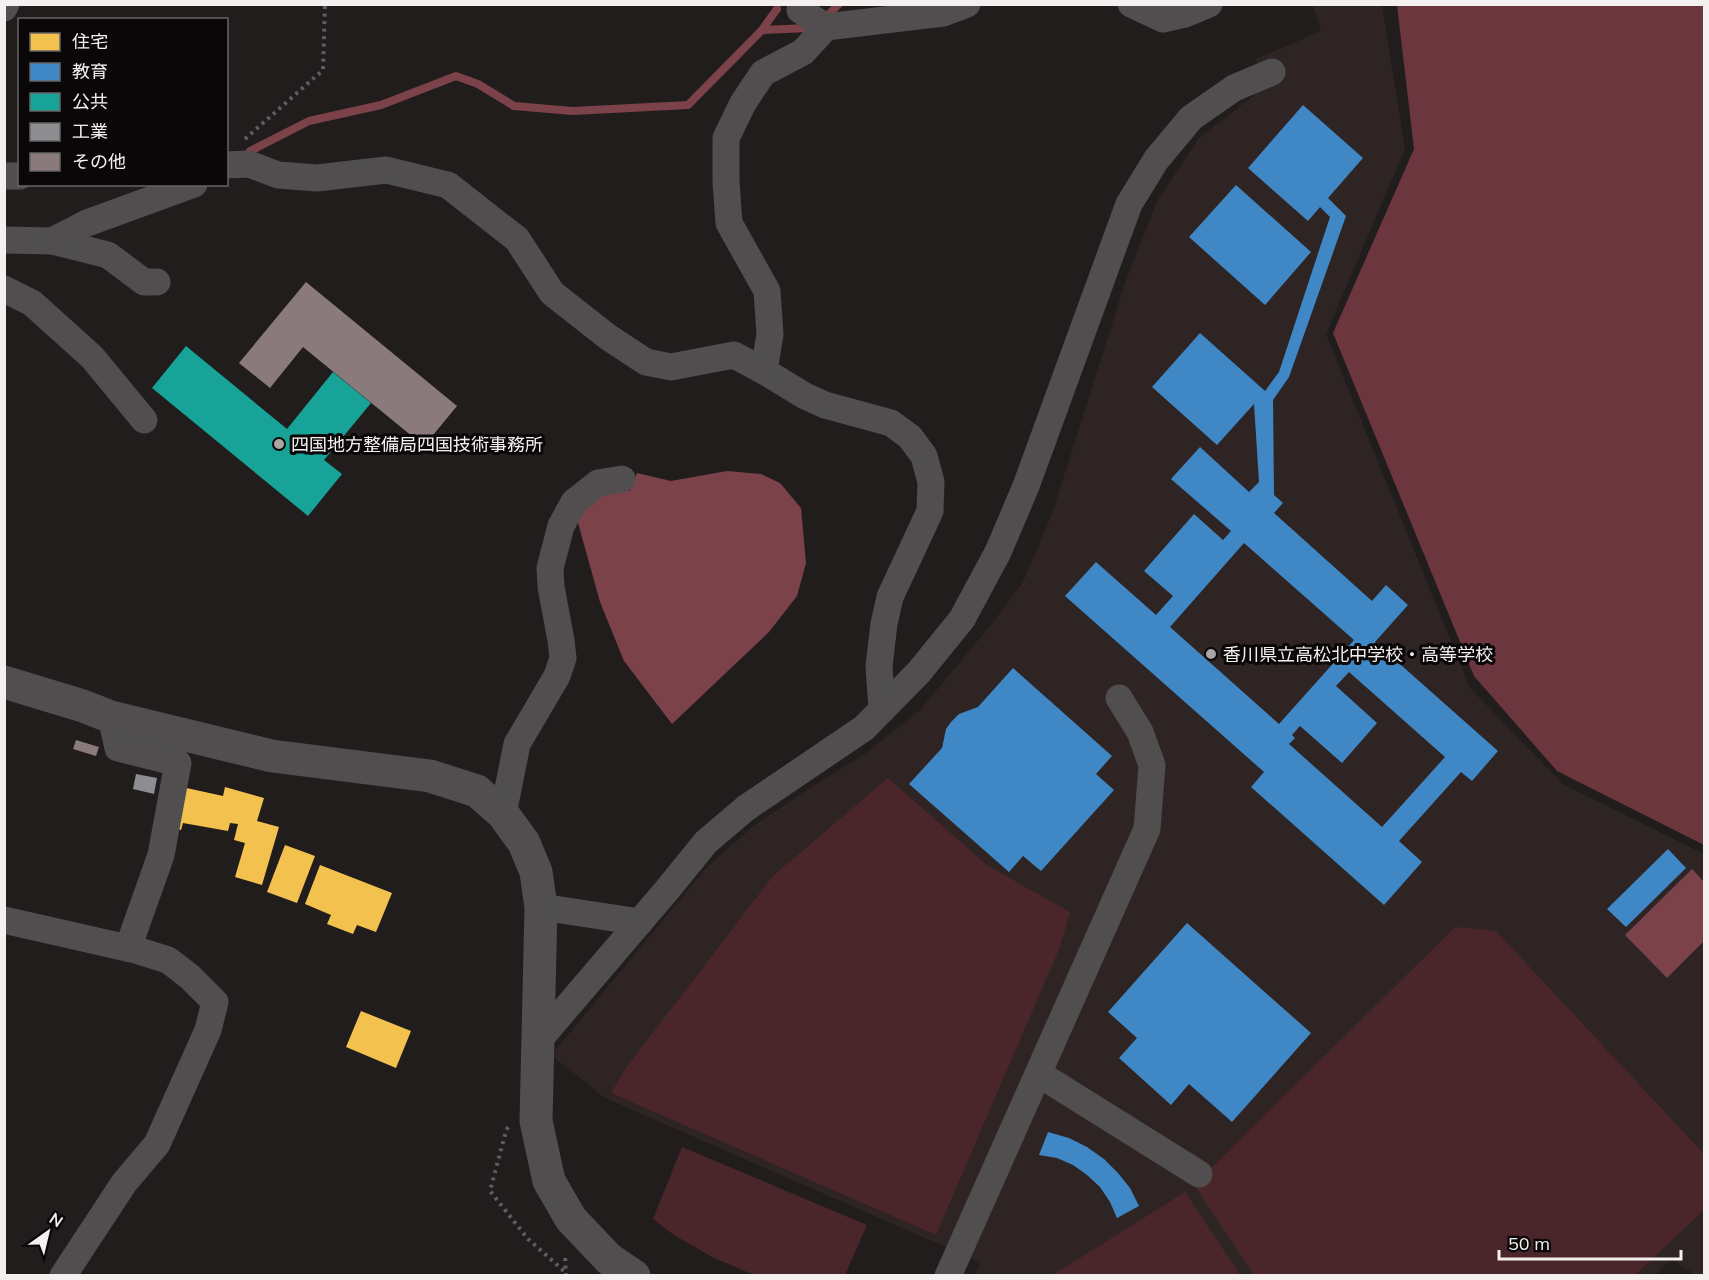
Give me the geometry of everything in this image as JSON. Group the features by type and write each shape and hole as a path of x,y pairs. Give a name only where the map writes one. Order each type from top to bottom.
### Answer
{"street":[{"path":"764,370 770,334 767,291 729,223 726,138 743,103 763,73 803,52 807,12 943,13 967,4"},
{"path":"1131,4 1163,18 1185,14 1209,4"},
{"path":"538,1041 706,842 746,808 864,728 919,672 962,619 998,552 1026,486 1129,204 1156,160 1191,118 1234,88 1272,72"},
{"path":"233,155 278,175 317,178 386,170 448,186 517,239 552,293 646,362 671,367 734,354 815,401 891,423 910,437 924,456 931,482 930,511 890,597 879,666 882,710"},
{"path":"52,241 87,223 189,186"},
{"path":"4,240 52,241 108,255 144,282 157,282"},
{"path":"4,289 32,303 92,357 144,420"},
{"path":"503,814 517,744 557,676 563,658 550,568 561,526 574,502 598,483 622,479"},
{"path":"4,682 111,717 272,756 430,776 477,791 503,814 524,843 536,872 540,907 536,1121 549,1181 571,1219 609,1259 634,1275"},
{"path":"948,1275 1147,829 1152,765 1140,732 1119,698"},
{"path":"111,717 118,748 178,763 161,855 128,948"},
{"path":"540,907 640,922"},
{"path":"4,920 128,948 168,960 190,977 215,1002 208,1030 157,1144 124,1183 63,1275"},
{"path":"1039,1074 1199,1174"}],"path":[{"path":"233,155 323,70 325,4"},
{"path":"509,1125 490,1191 528,1239 564,1270"}],"shaded area":[{"name":"香川県立高松北中学校・高等学校","path":"1313,5 1382,5 1405,149 1326,334 1470,688 1564,785 1704,854 1704,1275 1696,1275 1671,1259 1655,1276 975,1275 980,1262 605,1098 551,1055 708,866 752,827 866,753 920,710 994,621 1023,582 1052,514 1126,280 1157,201 1199,138 1262,89 1256,59 1321,31"},
{"path":"1397,5 1704,5 1704,845 1557,771 1474,676 1333,333 1414,149"},
{"path":"727,471 761,474 780,483 801,508 806,563 797,596 769,632 672,724 624,661 600,602 575,512 599,490 630,491 637,473 671,481"},
{"path":"888,778 988,866 1070,912 1060,947 936,1235 611,1093 626,1068 773,876"},
{"path":"1692,869 1704,882 1704,941 1667,978 1625,935"},
{"path":"1455,927 1496,931 1704,1154 1704,1210 1635,1275 1254,1275 1194,1185"},
{"path":"682,1147 867,1225 845,1275 754,1275 714,1258 674,1235 653,1219"},
{"path":"1185,1192 1240,1275 1053,1275"}],"building: 住宅":[{"path":"182,787 223,796 225,787 264,798 257,821 279,827 262,885 235,877 245,843 234,840 238,824 230,823 228,831 183,823 181,830 172,827"},
{"path":"285,845 315,856 297,903 267,892"},
{"path":"320,865 392,893 376,932 357,925 353,934 327,924 331,915 305,904"},
{"path":"361,1011 411,1031 396,1068 346,1047"}],"building: 教育":[{"path":"1303,105 1363,158 1328,198 1346,216 1289,377 1273,400 1274,495 1283,503 1274,513 1372,601 1386,585 1408,605 1375,642 1498,751 1472,781 1461,772 1399,841 1422,862 1384,905 1251,787 1264,772 1065,596 1096,562 1156,615 1173,596 1144,571 1194,514 1223,540 1231,531 1171,479 1200,447 1249,492 1259,482 1254,404 1217,445 1152,387 1200,333 1265,391 1279,372 1330,217 1320,207 1308,221 1248,168","holes":["1244,543 1354,640 1279,724 1170,627","1349,672 1445,757 1382,827 1289,744 1295,738 1292,735 1300,726 1342,763 1377,723 1336,686"]},
{"path":"1236,185 1311,252 1265,305 1189,237"},
{"path":"1013,668 1112,756 1096,774 1114,790 1041,871 1023,856 1009,872 909,784 942,748 946,729 951,722 959,714 978,707"},
{"path":"1668,849 1686,868 1626,927 1607,909"},
{"path":"1187,923 1311,1033 1232,1122 1189,1084 1171,1105 1119,1058 1137,1038 1108,1012"},
{"path":"1048,1132 1069,1138 1104,1159 1130,1188 1139,1206 1117,1218 1100,1187 1087,1175 1057,1158 1039,1155"}],"building: 公共":[{"name":"四国地方整備局四国技術事務所","path":"186,346 287,429 333,372 371,403 324,460 342,474 308,516 152,388"}],"building: 工業":[{"path":"136,774 157,778 154,794 133,789"}],"building: その他":[{"path":"306,282 457,406 424,446 303,347 270,388 239,363"},
{"path":"76,740 99,747 96,756 73,749"}],"waterway":[{"path":"830,13 839,4"},
{"path":"762,30 777,9"},
{"path":"250,151 309,121 381,105 456,76 478,84 514,106 573,111 688,105 762,30 808,28"}],"place":[{"name":"四国地方整備局四国技術事務所","path":"279,444"},
{"name":"香川県立高松北中学校・高等学校","path":"1211,654"}]}
